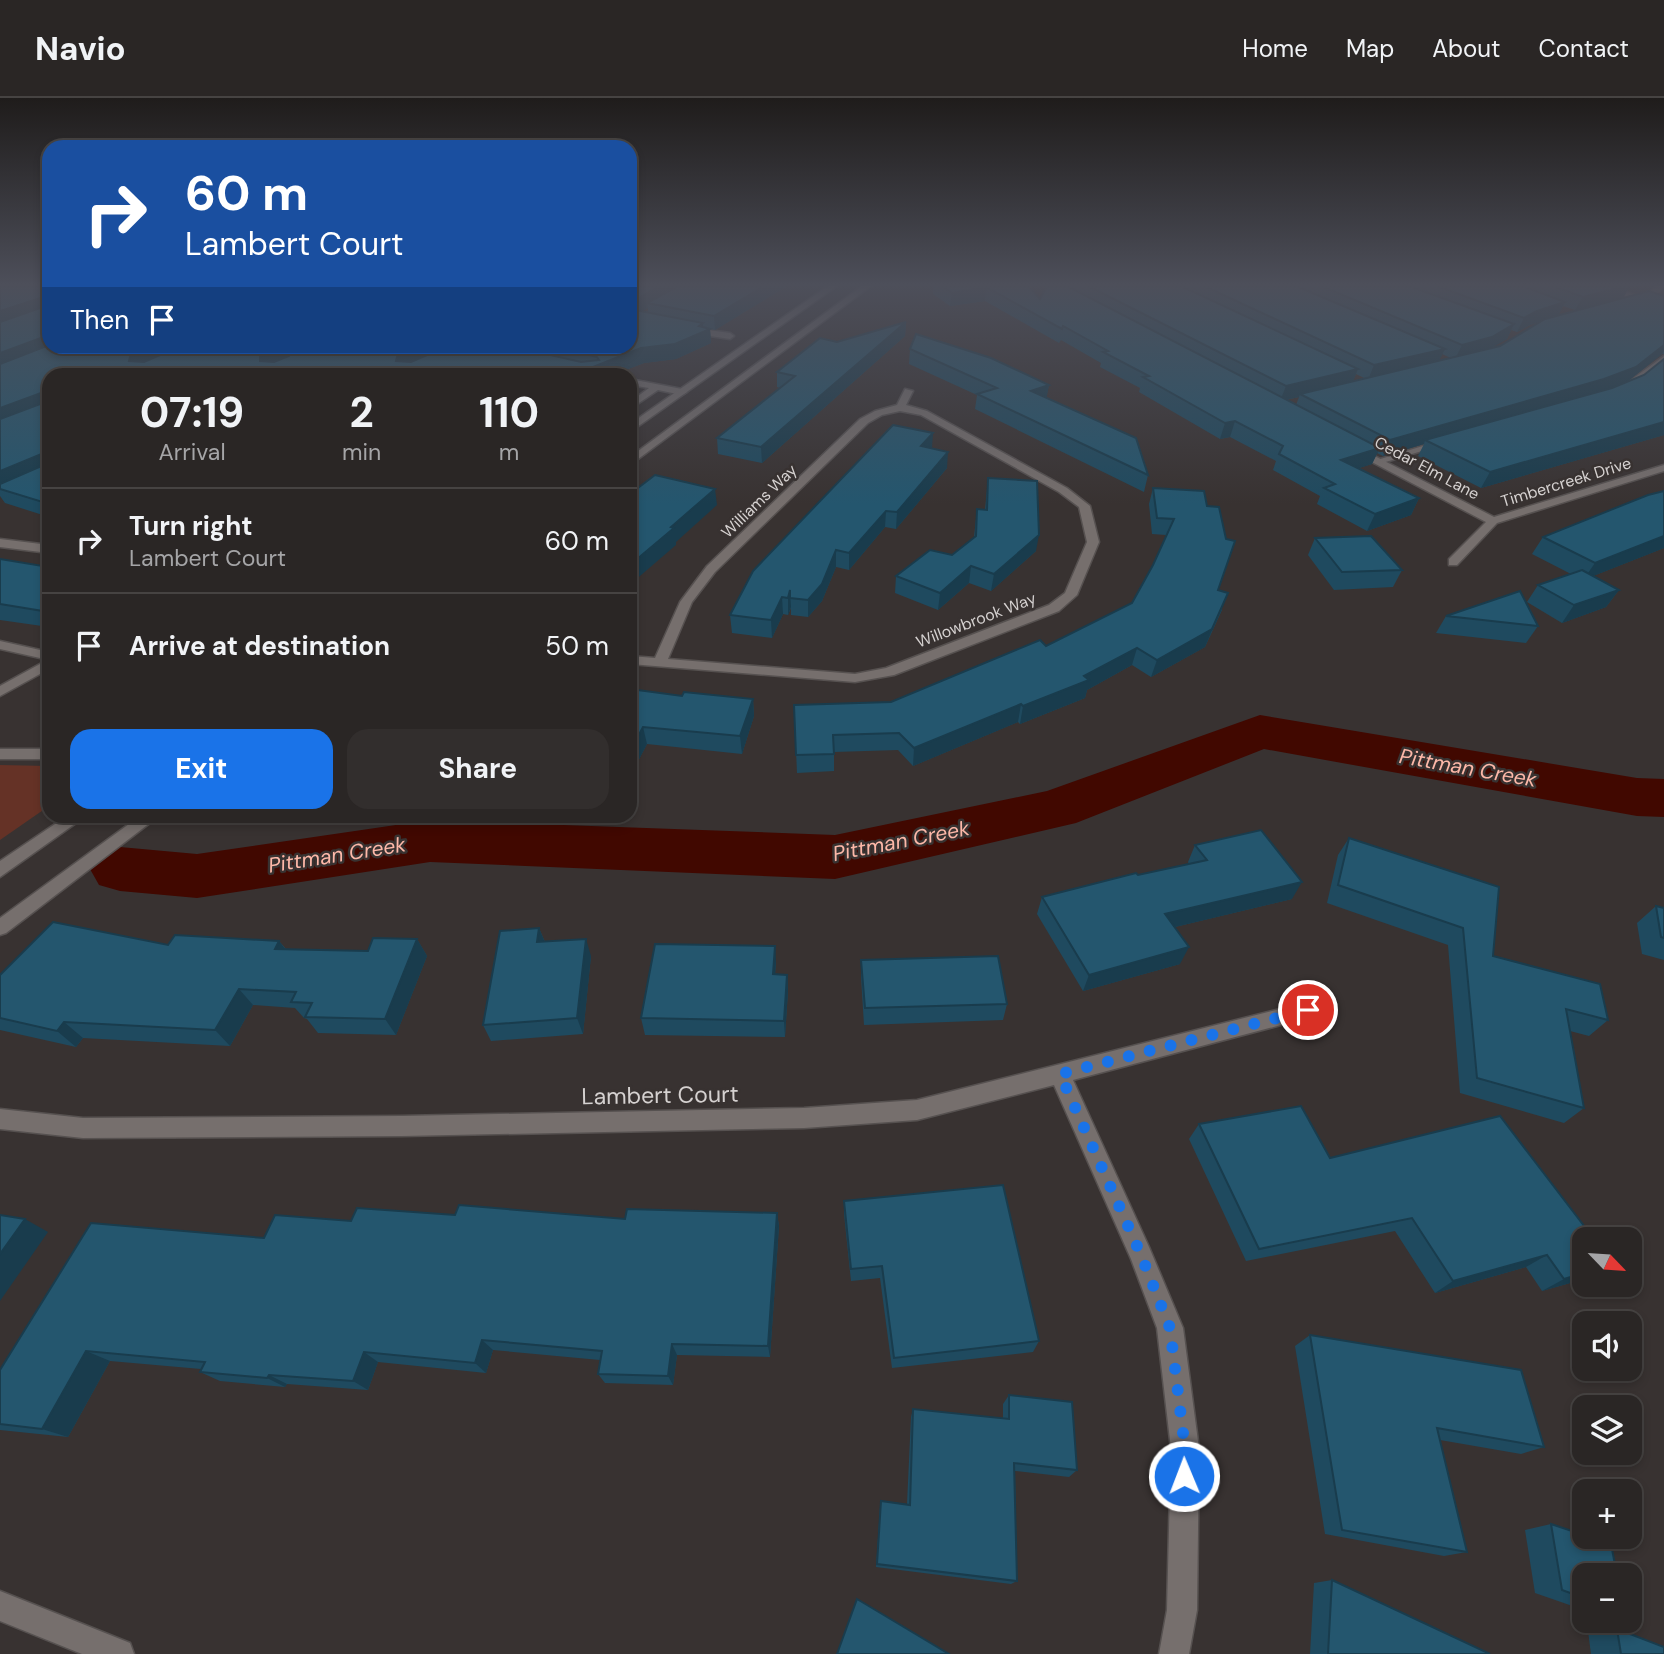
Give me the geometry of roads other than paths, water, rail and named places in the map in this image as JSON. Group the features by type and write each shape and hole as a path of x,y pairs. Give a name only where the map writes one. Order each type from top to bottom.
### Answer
{"street":[{"path":"637,424 730,359"},
{"path":"637,456 769,359"},
{"path":"1610,395 1631,386 1664,359"},
{"path":"637,383 682,392"},
{"path":"637,401 657,387"},
{"path":"901,407 908,391"},
{"name":"Willowbrook Way","path":"637,660 855,678 889,672 1054,608 1070,595 1093,542 1084,506 1063,491 950,426 916,410 901,407"},
{"name":"Williams Way","path":"660,662 686,602 711,569 864,421 886,408 901,407"},
{"path":"1379,461 1454,440"},
{"name":"Cedar Elm Lane","path":"1345,443 1493,521"},
{"name":"Timbercreek Drive","path":"1453,562 1493,521 1664,468"},
{"path":"0,543 42,549"},
{"path":"0,645 42,654"},
{"path":"0,692 42,667"},
{"path":"0,754 42,754"},
{"path":"0,870 68,823"},
{"path":"0,928 142,823"},
{"name":"Lambert Court","path":"0,1119 97,1128 416,1126 804,1118 917,1110 1308,1010"},
{"path":"1060,1074 1141,1255 1170,1328 1185,1449 1182,1610 1174,1654"},
{"path":"0,1606 119,1654"}],"waterway":[{"name":"Pittman Creek","path":"120,869 197,876 430,841 835,857 1056,809 1260,732 1637,797 1664,798"}]}
